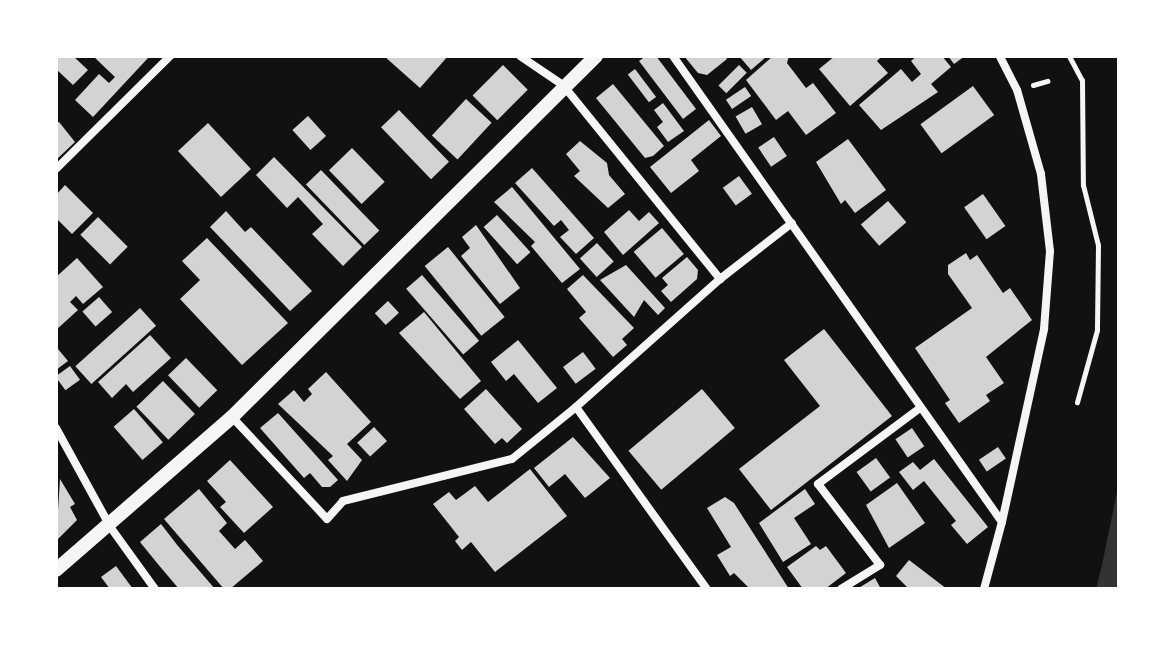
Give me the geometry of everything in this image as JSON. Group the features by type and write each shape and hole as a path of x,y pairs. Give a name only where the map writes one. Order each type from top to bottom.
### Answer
{"street":[{"path":"56,169 170,56"},
{"path":"520,56 563,85 720,279"},
{"path":"56,570 111,528 232,417 563,85 596,56"},
{"path":"673,56 1002,522"},
{"path":"984,589 1002,522 1044,329 1050,251 1041,174 1017,90 1000,56"},
{"path":"232,417 327,519 343,501 512,459 576,407 720,279 792,223"},
{"path":"576,407 707,589"},
{"path":"841,589 880,565 818,484 920,408"},
{"path":"56,428 111,528 155,589"}],"path":[{"path":"1069,56 1082,80 1083,185 1098,245 1097,330 1077,402"}],"shaded area":[{"path":"1119,482 1119,589 1096,589 1102,565"}],"building":[{"path":"56,56 73,56 88,70 73,85 56,69"},
{"path":"93,56 148,58 93,117 75,100 99,74 109,83 115,77"},
{"path":"384,56 448,56 420,88"},
{"path":"646,56 656,56 696,109 683,119 639,61"},
{"path":"684,56 725,56 727,59 707,75 698,73"},
{"path":"739,56 767,56 751,70"},
{"path":"773,56 789,56 787,63 806,88 813,83 836,113 806,135 788,111 776,120 746,80"},
{"path":"835,56 882,56 877,61 888,73 850,106 819,69"},
{"path":"917,56 942,56 951,67 931,84 938,92 881,130 859,105 901,69 912,82 921,74 911,61"},
{"path":"948,56 965,56 954,64"},
{"path":"503,65 528,90 497,120 473,95"},
{"path":"739,65 747,73 726,93 718,86"},
{"path":"635,69 656,97 649,102 628,74"},
{"path":"613,84 664,146 653,156 645,158 596,98"},
{"path":"973,86 994,115 942,153 920,124"},
{"path":"745,87 751,96 732,109 726,100"},
{"path":"466,99 492,123 457,159 432,136"},
{"path":"663,103 684,131 668,142 657,127 663,122 654,110"},
{"path":"752,107 762,124 746,134 736,116"},
{"path":"399,110 449,162 431,179 381,127"},
{"path":"308,116 326,136 310,150 292,130"},
{"path":"709,120 721,136 691,160 699,171 671,193 650,167"},
{"path":"59,122 75,142 56,160 56,123"},
{"path":"208,123 251,169 221,197 178,151"},
{"path":"774,137 787,156 771,167 758,148"},
{"path":"848,139 886,190 855,213 845,200 841,204 816,162"},
{"path":"580,141 607,163 609,175 625,194 608,208 574,176 580,171 566,154"},
{"path":"352,148 385,182 362,204 329,170"},
{"path":"274,157 362,247 343,266 312,234 323,224 298,197 287,208 256,175"},
{"path":"532,168 594,238 576,254 560,237 569,230 561,220 554,226 515,183"},
{"path":"321,170 379,230 364,245 306,185"},
{"path":"739,176 752,194 736,206 723,188"},
{"path":"65,185 93,213 72,234 56,218 56,195"},
{"path":"512,187 580,269 562,283 531,246 535,242 494,202"},
{"path":"983,194 1005,226 987,239 964,207"},
{"path":"888,201 906,222 879,246 861,225"},
{"path":"629,210 639,221 649,212 659,223 623,255 604,232"},
{"path":"226,211 245,232 251,227 312,291 290,311 210,227"},
{"path":"497,215 530,252 517,264 484,227"},
{"path":"98,217 128,247 110,264 80,235"},
{"path":"476,225 520,288 500,304 461,256 470,248 462,237"},
{"path":"662,228 684,254 656,278 634,252"},
{"path":"207,238 288,323 242,365 180,299 200,280 182,261"},
{"path":"597,243 614,262 597,277 580,258"},
{"path":"448,247 505,317 481,336 425,266"},
{"path":"966,253 970,260 977,255 1003,293 1010,288 1032,320 986,357 1004,383 986,395 990,401 959,423 945,403 950,400 915,348 972,308 948,274 948,265"},
{"path":"687,257 698,270 697,279 671,302 661,291 668,285 662,278"},
{"path":"77,258 103,287 83,304 76,296 70,302 78,310 56,330 56,277"},
{"path":"626,265 665,308 658,315 644,300 634,317 600,280"},
{"path":"422,275 479,341 463,354 406,289"},
{"path":"583,275 634,328 622,339 627,345 613,357 579,318 586,312 567,289"},
{"path":"99,297 112,312 96,327 82,311"},
{"path":"388,301 399,313 386,325 375,313"},
{"path":"140,308 156,326 91,384 75,366"},
{"path":"424,312 481,381 460,399 399,333"},
{"path":"824,329 892,416 771,510 739,469 820,406 784,360"},
{"path":"150,335 171,358 133,392 126,384 112,398 98,382"},
{"path":"518,340 557,388 538,403 514,374 506,381 491,362"},
{"path":"56,350 68,361 56,370"},
{"path":"583,352 596,369 576,384 563,367"},
{"path":"186,358 217,390 199,408 168,375"},
{"path":"70,366 80,380 65,390 56,376"},
{"path":"326,372 371,422 347,444 362,460 347,481 328,460 333,456 278,404 294,390 304,402 312,394 308,389"},
{"path":"163,381 195,414 168,440 136,407"},
{"path":"486,389 522,429 507,443 502,438 495,444 464,409"},
{"path":"702,389 735,428 661,490 628,451"},
{"path":"134,409 163,442 142,460 114,427"},
{"path":"278,413 338,480 330,487 322,487 310,473 304,478 260,428"},
{"path":"374,427 387,441 370,457 357,443"},
{"path":"912,428 924,446 908,457 895,439"},
{"path":"573,437 610,478 585,498 565,474 549,487 534,468"},
{"path":"998,447 1006,459 987,471 979,460"},
{"path":"876,458 890,477 871,492 857,472"},
{"path":"934,459 988,527 967,544 951,525 956,521 924,481 913,490 899,472 913,462 920,470"},
{"path":"230,460 273,507 244,533 220,507 226,502 207,481"},
{"path":"530,469 567,516 495,572 471,542 462,550 455,541 459,537 433,504 449,492 456,500 475,486 488,502"},
{"path":"60,479 75,504 70,507 77,520 56,541"},
{"path":"897,483 925,523 889,548 866,505"},
{"path":"199,489 227,523 219,531 235,549 245,540 263,561 230,589 224,589 164,519"},
{"path":"805,489 815,504 794,518 811,544 783,562 759,523"},
{"path":"725,497 734,503 789,589 750,589 734,573 730,576 717,555 731,547 707,508"},
{"path":"161,524 215,589 179,589 157,563 140,542"},
{"path":"816,546 820,550 826,546 846,573 825,589 803,589 787,567"},
{"path":"909,560 947,589 909,589 896,576"},
{"path":"116,566 133,589 110,589 101,577"},
{"path":"875,578 881,589 857,589"}]}
